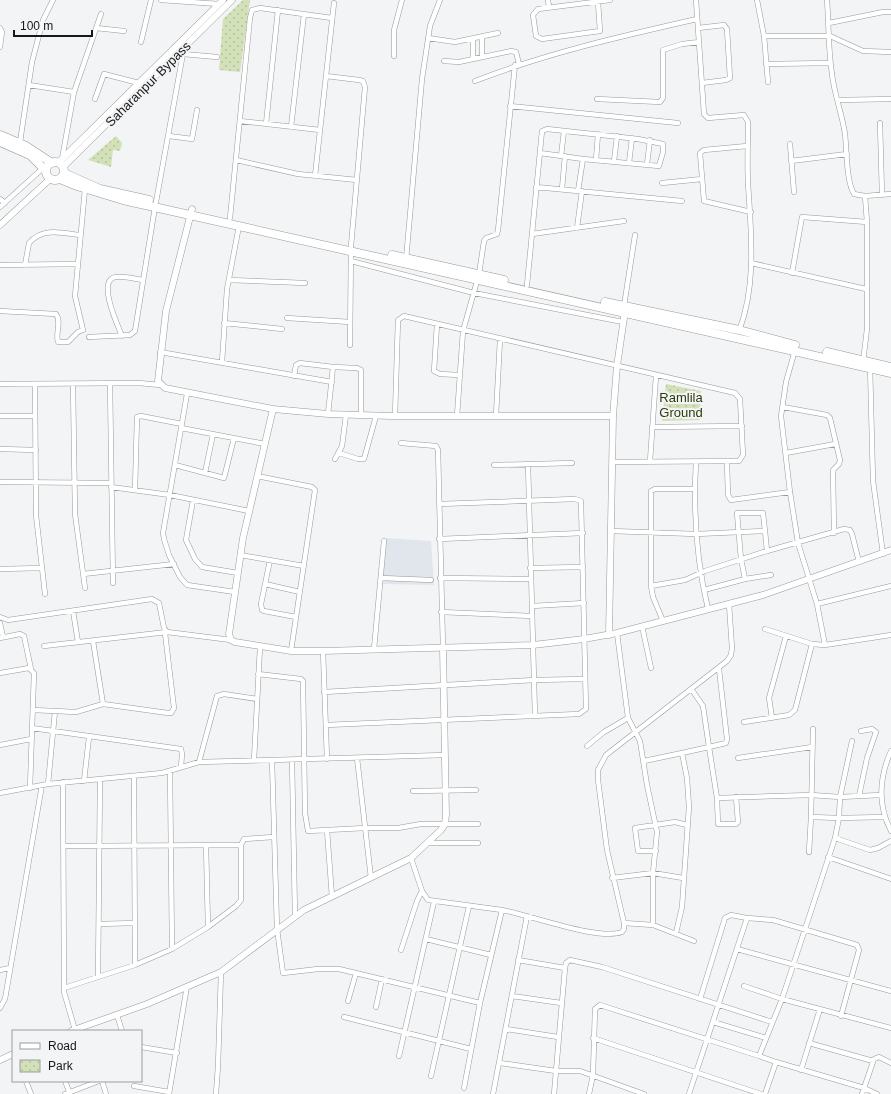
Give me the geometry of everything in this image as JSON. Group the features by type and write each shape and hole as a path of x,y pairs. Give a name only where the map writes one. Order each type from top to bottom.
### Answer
{"highway":[{"path":"0,135 20,142 60,167 100,189 239,226 625,308"},
{"path":"0,142 30,155 45,169 50,179 60,167"},
{"path":"45,169 60,167 85,189 123,200 156,204"},
{"path":"191,212 230,218 351,249"},
{"path":"478,277 527,285 738,334 797,346 867,364 891,373"},
{"path":"738,334 795,350 867,364 891,367"}],"street":[{"path":"20,142 32,62 41,28 52,0"},
{"path":"141,42 150,0"},
{"path":"161,0 221,2"},
{"name":"Saharanpur Bypass","path":"60,167 183,51 232,0"},
{"path":"394,56 394,30 402,0"},
{"path":"406,261 422,79 432,17 440,0"},
{"path":"548,0 549,7"},
{"path":"598,2 600,30 542,39 538,38 535,32 534,15 535,11 538,9 610,0"},
{"path":"696,0 705,117 708,118 733,115 746,116 748,183 751,212 751,263 748,292 742,324 738,334"},
{"path":"757,0 764,36 768,82"},
{"path":"827,0 830,36 828,48 838,100 852,191 856,195 865,196 882,196 891,194"},
{"path":"60,167 139,83 221,2"},
{"path":"315,176 334,3"},
{"path":"230,218 252,10 260,8 332,18"},
{"path":"266,124 278,10"},
{"path":"829,23 883,12 891,12"},
{"path":"60,167 74,92 101,14"},
{"path":"291,127 304,14"},
{"path":"475,81 517,65 601,40 697,19"},
{"path":"698,28 724,25 727,29 730,78 726,80 702,83"},
{"path":"0,28 2,32 0,47"},
{"path":"96,28 124,31"},
{"path":"428,38 451,42 498,33"},
{"path":"764,36 830,36 863,51 891,52"},
{"path":"482,37 482,57"},
{"path":"473,39 473,59"},
{"path":"597,99 660,102 663,98 663,50 682,44 699,42"},
{"path":"89,338 130,335 135,331 183,51 217,58"},
{"path":"444,61 459,62 514,51 519,57 510,106 498,233 485,239 478,277 463,330 457,416"},
{"path":"766,64 830,63"},
{"path":"95,99 104,74 139,83"},
{"path":"326,76 359,80 365,84 351,249 350,345"},
{"path":"29,85 74,92"},
{"path":"838,100 891,99"},
{"path":"510,106 678,123"},
{"path":"169,136 192,139 197,110"},
{"path":"240,121 320,130"},
{"path":"880,123 882,196"},
{"path":"527,285 542,131 548,129 650,140 662,143 663,152 660,165 583,159 540,153"},
{"path":"562,189 564,131"},
{"path":"596,160 598,134"},
{"path":"614,161 617,136"},
{"path":"629,163 632,138"},
{"path":"647,164 650,140"},
{"path":"790,144 794,192"},
{"path":"748,146 702,150 700,153 703,200 705,203 751,212"},
{"path":"792,161 847,154"},
{"path":"576,228 583,159"},
{"path":"236,160 298,174 357,180"},
{"path":"0,207 45,169"},
{"path":"0,225 50,179"},
{"path":"662,183 702,179"},
{"path":"536,187 682,201"},
{"path":"0,311 56,314 58,319 58,341 60,343 68,342 84,329 75,296 85,189"},
{"path":"865,196 867,222 867,364 873,481 883,554"},
{"path":"0,199 5,203"},
{"path":"160,386 158,375 160,352 170,292 191,212"},
{"path":"792,273 802,217 867,222"},
{"path":"532,234 624,221"},
{"path":"222,362 224,323 229,280 239,226"},
{"path":"26,265 29,243 40,234 50,232 80,235"},
{"path":"609,635 613,416 617,366 635,235"},
{"path":"351,261 474,293 623,322"},
{"path":"751,263 866,289"},
{"path":"0,265 78,264"},
{"path":"122,336 108,296 109,282 112,278 117,277 143,280"},
{"path":"229,280 305,283"},
{"path":"395,416 398,320 404,316 738,395 740,399 742,426 742,459 727,462 612,462"},
{"path":"287,318 350,322"},
{"path":"224,323 282,329"},
{"path":"437,324 434,371 440,374 459,375"},
{"path":"496,416 500,339"},
{"path":"795,350 786,382 782,416 790,492 798,543 817,604 825,645"},
{"path":"160,352 332,382"},
{"path":"294,376 296,365 300,363 357,368 361,370 361,415"},
{"path":"328,414 333,367"},
{"path":"650,461 656,376"},
{"path":"0,384 110,383 160,386 187,394 273,410 346,415 613,416"},
{"path":"110,383 113,583"},
{"path":"35,384 36,515 45,594"},
{"path":"73,384 75,514 85,588"},
{"path":"187,394 164,540 180,578 187,585 235,592"},
{"path":"783,407 829,416 840,462 833,470 834,533"},
{"path":"231,640 229,634 240,555 273,410"},
{"path":"334,459 342,446 346,415"},
{"path":"0,416 35,416"},
{"path":"135,490 137,417 141,416 213,434 265,444"},
{"path":"339,453 358,459 364,459 376,416"},
{"path":"652,427 742,426"},
{"path":"205,473 213,434"},
{"path":"175,465 226,477 234,438"},
{"path":"63,782 64,988 66,1005 73,1030 83,1029 147,1004 221,972 295,916 411,858 429,843 445,824 446,791 437,448 433,446 401,443"},
{"path":"786,453 835,444"},
{"path":"0,449 36,450"},
{"path":"696,462 696,534 700,573 708,609"},
{"path":"727,462 728,495 731,500 790,492"},
{"path":"494,465 572,463"},
{"path":"528,464 534,716"},
{"path":"257,476 312,487 315,490 291,651"},
{"path":"0,482 111,485 249,511"},
{"path":"663,621 653,597 651,586 651,493 652,489 695,489"},
{"path":"193,500 186,540 194,559 202,567 238,573"},
{"path":"326,725 583,713 587,706 584,639 582,504 579,500 529,500 439,504"},
{"path":"745,579 736,516 738,513 763,513 767,551"},
{"path":"651,586 677,582 741,559 844,529 850,530 859,562"},
{"path":"611,531 696,534 765,531"},
{"path":"439,539 583,533"},
{"path":"374,649 384,541"},
{"path":"44,646 166,633 231,640 260,647 291,651 323,652 374,649 533,645 609,635 730,604 809,580 883,554 891,553"},
{"path":"240,555 304,566"},
{"path":"270,560 262,610 264,612 296,617"},
{"path":"83,574 174,564"},
{"path":"530,568 583,566"},
{"path":"0,569 42,568"},
{"path":"704,590 771,574"},
{"path":"381,578 431,580"},
{"path":"440,578 531,580"},
{"path":"265,584 300,592"},
{"path":"817,604 891,586"},
{"path":"0,617 8,620 156,600 161,607 166,633 174,702 173,710 168,713 103,704 80,711 33,710"},
{"path":"532,606 584,602"},
{"path":"411,858 422,891 428,900 502,910 606,934 622,932 624,929 624,923 612,878 599,788 598,770 606,755 719,669 731,655 730,604"},
{"path":"73,611 78,642"},
{"path":"441,612 532,616"},
{"path":"0,623 2,637 20,634 24,636 35,678 31,738 30,788"},
{"path":"642,626 651,668"},
{"path":"765,629 812,644 825,645 891,635"},
{"path":"617,633 628,718 640,741 644,761 646,785 656,825 652,925"},
{"path":"772,718 769,698 786,636"},
{"path":"93,641 103,704"},
{"path":"744,722 789,715 795,710 812,644"},
{"path":"254,760 260,647"},
{"path":"323,652 326,759"},
{"path":"0,673 32,669"},
{"path":"644,761 726,743 727,739 719,669"},
{"path":"258,674 301,679 304,681 304,760 307,830 398,828 415,825 478,824"},
{"path":"324,692 444,687 534,680 585,679"},
{"path":"692,690 703,706 717,798 718,822 720,825 738,822 736,797"},
{"path":"199,762 217,696 224,694 257,699"},
{"path":"48,784 55,711"},
{"path":"587,746 604,732 628,718"},
{"path":"32,728 181,749 181,767"},
{"path":"809,852 812,729"},
{"path":"859,796 867,758 876,732 872,729 861,731"},
{"path":"84,781 89,736"},
{"path":"0,745 31,738"},
{"path":"759,1056 782,999 803,931 835,838 839,818 840,797 852,741"},
{"path":"738,758 812,747"},
{"path":"891,751 882,777 880,795 884,817 891,831"},
{"path":"676,933 682,907 689,793 682,753"},
{"path":"0,793 63,782 100,780 170,771 199,762 445,755"},
{"path":"357,758 371,878"},
{"path":"272,760 277,929 283,973 330,968 414,986 480,1003"},
{"path":"292,760 295,916"},
{"path":"170,771 172,949"},
{"path":"134,776 135,965"},
{"path":"98,977 100,780"},
{"path":"0,1008 5,999 42,785"},
{"path":"413,791 476,790"},
{"path":"717,798 811,795 840,797 880,795"},
{"path":"811,817 884,817"},
{"path":"656,851 638,851 634,831 639,827 677,822 687,825"},
{"path":"328,830 332,897"},
{"path":"64,988 135,965 172,949 208,927 236,906 241,900 241,845 244,839 274,837"},
{"path":"835,838 870,850 878,848 891,841"},
{"path":"429,843 478,843"},
{"path":"64,846 135,847 241,845"},
{"path":"206,846 208,927"},
{"path":"828,857 891,879"},
{"path":"612,878 653,873 683,878"},
{"path":"401,950 417,901 422,891"},
{"path":"398,1056 434,902"},
{"path":"431,1076 469,906"},
{"path":"464,1088 480,1003 502,910"},
{"path":"700,999 725,918 730,915 773,920 803,931 857,945 859,950 841,1016"},
{"path":"493,1094 527,916"},
{"path":"689,1094 747,918"},
{"path":"98,924 135,923"},
{"path":"624,923 652,925 694,940"},
{"path":"426,939 491,955"},
{"path":"737,949 891,991"},
{"path":"518,960 565,968"},
{"path":"554,1094 561,1004 567,961 580,962 772,1022"},
{"path":"0,970 10,968"},
{"path":"216,1094 221,972"},
{"path":"348,1001 356,973"},
{"path":"376,1007 382,979"},
{"path":"134,1086 169,1093 177,1053 187,986"},
{"path":"744,986 841,1016 891,1028"},
{"path":"512,996 561,1004"},
{"path":"589,1094 593,1076 595,1009 600,1005 801,1070 864,1088 877,1094"},
{"path":"801,1070 820,1009"},
{"path":"117,1015 122,1030"},
{"path":"344,1017 471,1049"},
{"path":"713,1022 766,1038"},
{"path":"506,1029 558,1036"},
{"path":"593,1038 761,1094"},
{"path":"810,1043 873,1061"},
{"path":"142,1047 177,1053"},
{"path":"0,1060 12,1054"},
{"path":"862,1094 873,1061 877,1057 891,1063"},
{"path":"765,1094 776,1062"},
{"path":"500,1063 556,1070 580,1071 644,1094"},
{"path":"26,1082 31,1094"},
{"path":"65,1082 68,1094 98,1082"},
{"path":"101,1082 106,1094"},
{"path":"625,1094 626,1088"}],"shaded area":[{"path":"386,538 431,541 434,585 382,584"}],"green space":[{"path":"243,0 250,0 240,72 219,70 223,19"},
{"path":"116,136 122,143 120,151 113,150 111,167 88,160"},
{"name":"Ramlila Ground","path":"666,384 701,391 700,420 662,421"}]}
